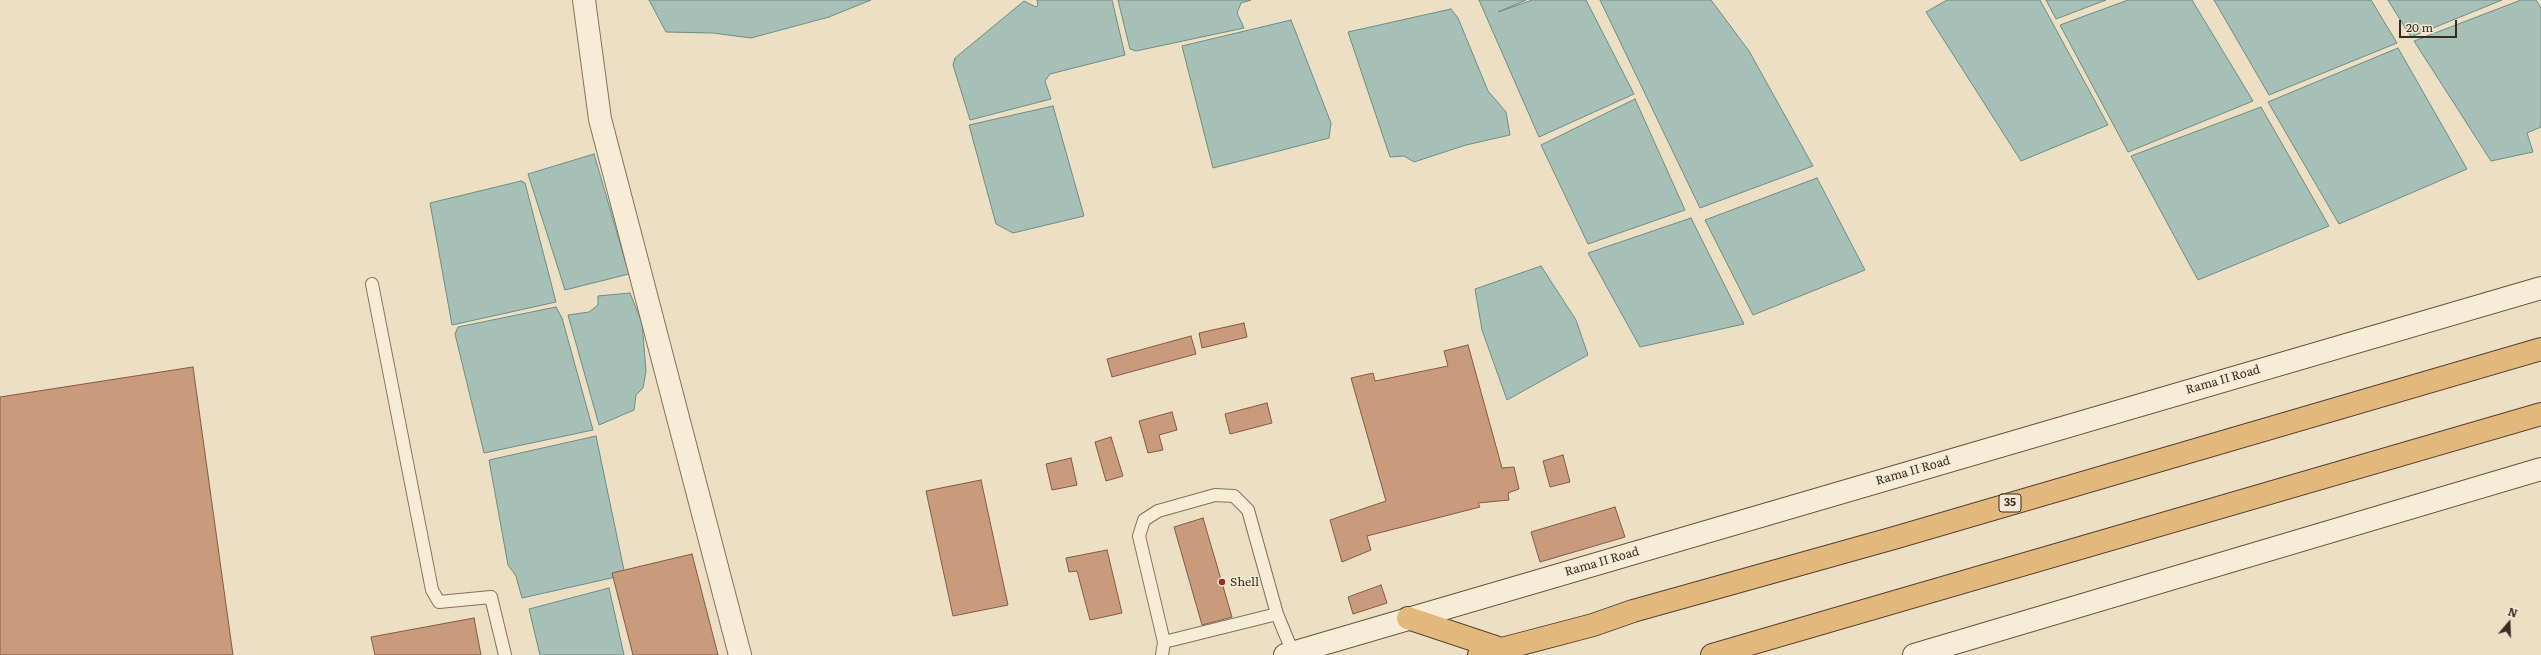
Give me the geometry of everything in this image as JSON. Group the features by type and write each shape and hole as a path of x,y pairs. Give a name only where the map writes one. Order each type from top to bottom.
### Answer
{"highway":[{"name":"35","path":"1479,655 1593,625 1633,611 1894,538 2541,349"},
{"path":"1723,653 2541,414"},
{"path":"1408,618 1501,649"}],"main road":[{"path":"584,0 600,119 740,655"},
{"name":"Rama II Road","path":"1289,654 2541,288"},
{"path":"1914,655 2541,469"}],"lane":[{"path":"372,284 432,590 439,602 491,597 505,655"},
{"path":"1162,655 1164,642 1139,536 1144,520 1158,511 1215,495 1234,496 1248,510 1289,654"},
{"path":"1164,642 1277,614"}],"water":[{"path":"649,0 871,0 829,17 751,38 713,33 666,32"},
{"path":"1037,0 1112,0 1125,55 1050,74 1045,81 1051,99 970,120 953,65 955,58 1024,1 1036,7 1038,5"},
{"path":"1118,0 1251,0 1241,3 1237,13 1244,28 1136,51 1130,49"},
{"path":"1479,0 1526,0 1498,12 1532,0 1586,0 1634,94 1539,137"},
{"path":"1600,0 1711,0 1749,51 1813,166 1700,208"},
{"path":"1947,0 2040,0 2108,125 2021,161 1926,12"},
{"path":"2046,0 2106,0 2056,19"},
{"path":"2128,0 2192,0 2253,101 2128,152 2060,25"},
{"path":"2214,0 2371,0 2397,43 2269,95"},
{"path":"2388,0 2502,0 2411,37"},
{"path":"2521,0 2536,0 2541,8 2541,127 2527,133 2533,152 2491,161 2414,41"},
{"path":"1451,9 1458,18 1488,91 1506,112 1510,135 1466,145 1414,162 1404,156 1390,157 1348,32"},
{"path":"1291,20 1331,123 1329,138 1213,168 1182,46"},
{"path":"2398,48 2467,169 2339,224 2268,102"},
{"path":"1635,99 1685,210 1588,244 1541,145"},
{"path":"1053,106 1084,216 1013,233 996,224 969,125"},
{"path":"2261,107 2329,226 2198,280 2131,156"},
{"path":"594,154 629,274 565,290 528,174"},
{"path":"1817,178 1865,270 1753,315 1705,220"},
{"path":"521,181 525,183 556,302 452,325 430,203"},
{"path":"1691,218 1744,324 1640,347 1588,253"},
{"path":"1541,266 1576,320 1588,355 1507,400 1482,330 1475,289"},
{"path":"630,293 642,323 646,371 643,388 636,395 634,410 599,425 568,315 589,312 598,305 598,296"},
{"path":"556,307 562,318 593,430 484,453 455,334 458,327"},
{"path":"596,436 625,575 522,598 516,576 508,565 489,460"},
{"path":"609,588 624,655 540,655 529,609"}],"building":[{"path":"1244,323 1247,337 1202,348 1199,333"},
{"path":"1191,336 1196,354 1112,377 1107,359"},
{"path":"1468,345 1502,468 1514,467 1519,489 1508,493 1509,500 1478,503 1480,507 1367,536 1371,550 1342,562 1330,520 1386,501 1351,378 1373,373 1375,381 1448,366 1444,351"},
{"path":"193,367 233,655 0,655 0,397"},
{"path":"1267,403 1272,423 1230,434 1225,414"},
{"path":"1172,412 1177,430 1159,435 1163,450 1148,453 1139,421"},
{"path":"1111,437 1123,476 1106,481 1095,442"},
{"path":"1563,455 1570,482 1550,487 1543,461"},
{"path":"1071,458 1077,485 1052,490 1046,464"},
{"path":"981,480 1008,605 953,616 926,491"},
{"path":"1615,507 1625,537 1540,562 1531,532"},
{"path":"1203,518 1232,617 1202,625 1174,527"},
{"path":"1107,550 1122,613 1090,620 1077,571 1069,572 1066,558"},
{"path":"692,554 718,655 633,655 612,573"},
{"path":"1381,585 1387,603 1353,614 1348,597"},
{"path":"474,618 481,655 375,655 371,637"}],"place":[{"name":"Shell","path":"1222,582"}]}
